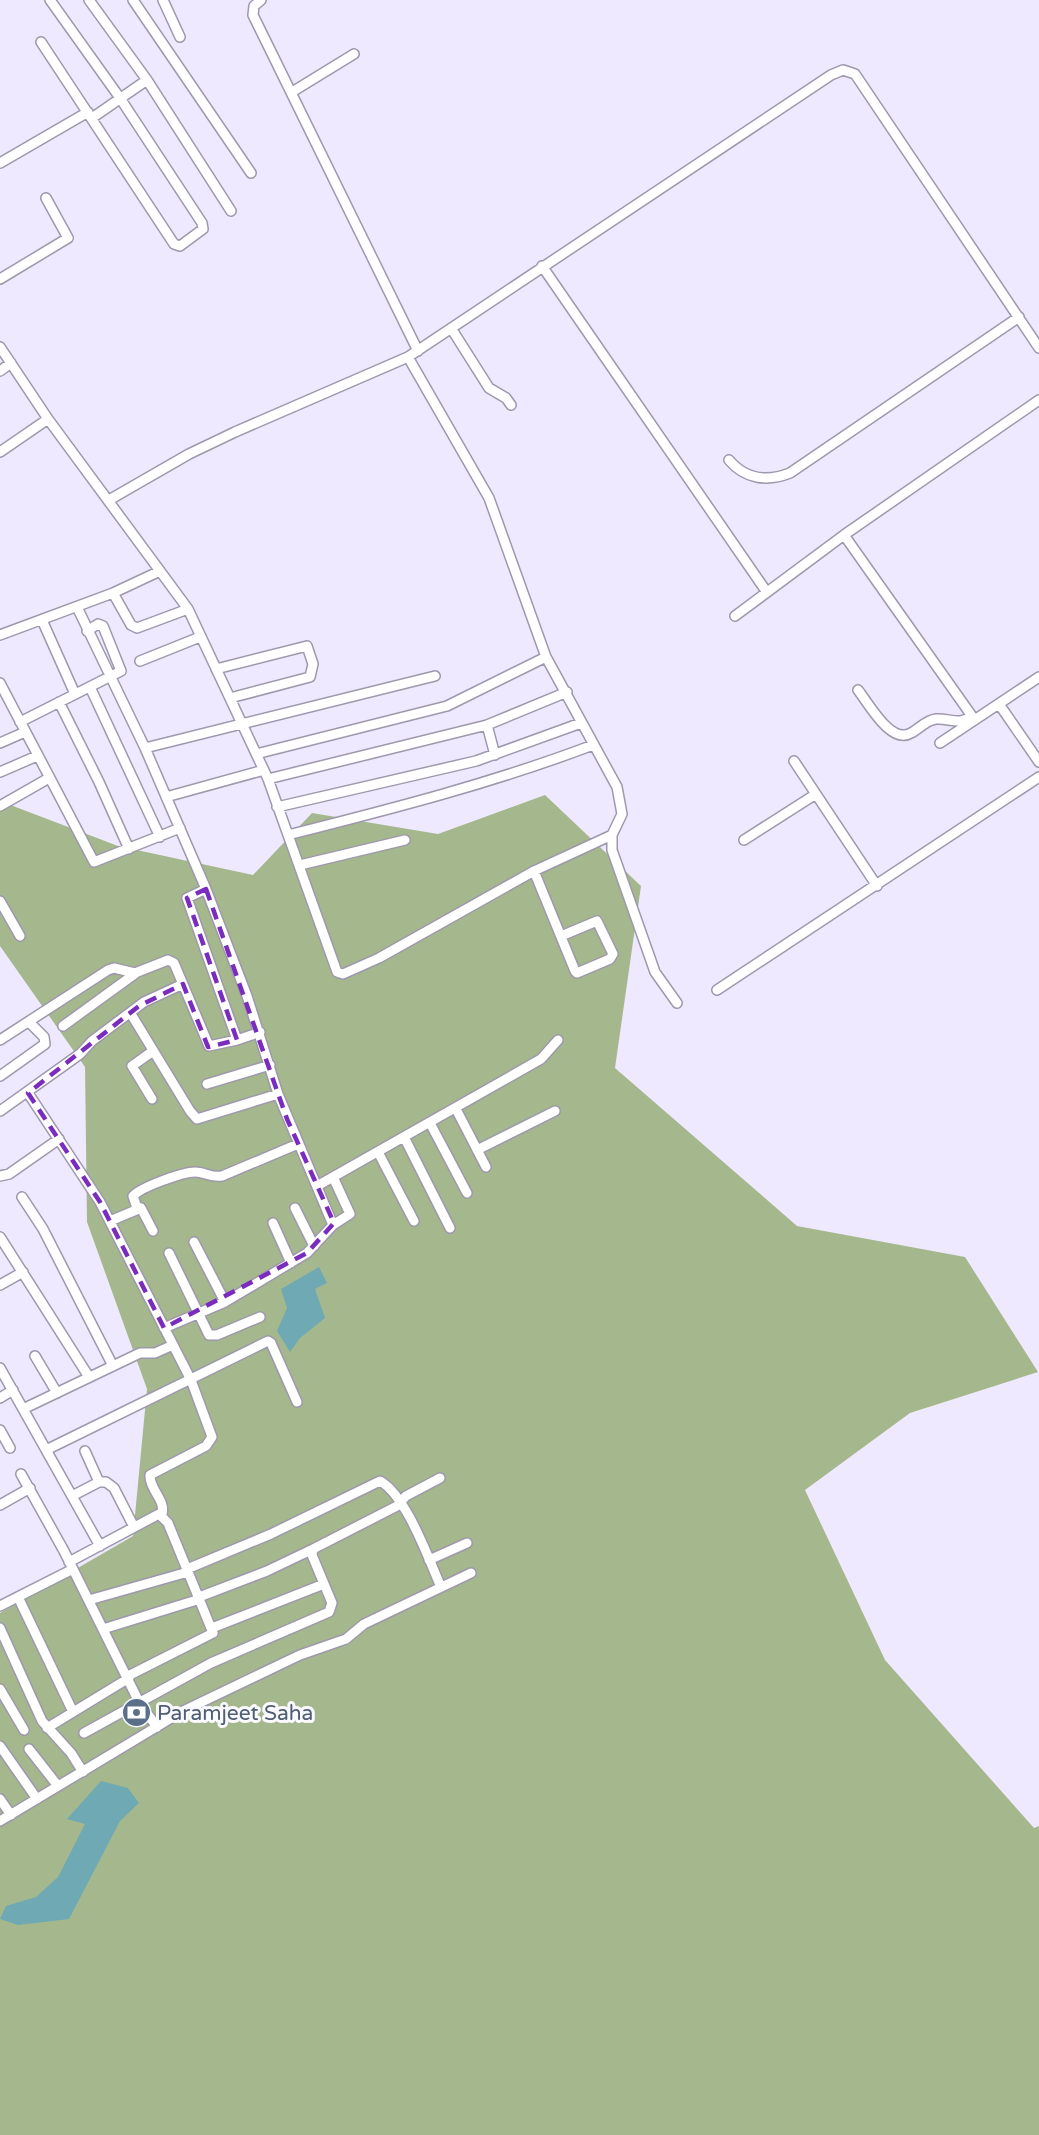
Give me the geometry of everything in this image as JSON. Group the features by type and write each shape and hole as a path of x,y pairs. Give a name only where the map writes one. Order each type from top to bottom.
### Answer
{"street":[{"path":"41,42 174,244 180,246 204,226 120,98 50,0"},
{"path":"89,0 147,80 231,212"},
{"path":"133,0 251,173"},
{"path":"163,0 180,37"},
{"path":"261,0 254,6 253,15 418,351"},
{"path":"292,92 354,54"},
{"path":"109,500 226,437 408,357 831,75 848,71 855,74 1039,348"},
{"path":"0,163 90,115 147,80"},
{"path":"0,279 68,238 46,198"},
{"path":"542,266 766,591"},
{"path":"729,460 749,476 776,477 790,473 1019,317"},
{"path":"451,328 489,388 506,398 511,405"},
{"path":"0,347 48,419 188,609 266,775 300,865 334,970 342,974 379,958 534,871 612,835"},
{"path":"408,357 489,498 546,657 567,692 621,798 622,814 612,835 612,850 617,869 655,972 677,1003"},
{"path":"0,371 11,363"},
{"path":"735,616 844,535 1039,400"},
{"path":"0,452 48,419"},
{"path":"844,535 973,717"},
{"path":"0,635 113,593 160,571"},
{"path":"113,593 131,625 137,628 188,609"},
{"path":"77,607 145,748 206,889 260,1032 278,1094 333,1225"},
{"path":"42,620 75,694"},
{"path":"20,722 90,687 122,668 103,626 98,624 87,631"},
{"path":"140,661 200,637"},
{"path":"216,669 307,646 313,664 310,677 230,698"},
{"path":"256,754 447,706 546,657"},
{"path":"145,748 435,676"},
{"path":"858,690 890,730 900,736 911,734 932,720 962,721 973,717 999,704 1039,677"},
{"path":"0,683 3,696 20,722 92,860 97,862 180,828"},
{"path":"90,687 160,837"},
{"path":"166,796 488,725 567,692"},
{"path":"58,702 99,782 129,849"},
{"path":"999,704 1039,762"},
{"path":"940,743 973,717"},
{"path":"277,807 495,755 581,723"},
{"path":"488,725 495,755"},
{"path":"0,743 25,732"},
{"path":"288,835 431,799 518,773 593,745"},
{"path":"0,772 37,756"},
{"path":"794,761 877,886"},
{"path":"717,990 1039,777"},
{"path":"0,806 49,778"},
{"path":"744,840 816,794"},
{"path":"300,865 405,840"},
{"path":"534,871 561,936 577,973 612,957 612,951 597,921 561,936"},
{"path":"206,889 189,896 188,901 237,1040"},
{"path":"0,901 20,936"},
{"path":"63,1026 136,972 170,960 183,984 209,1046 260,1032"},
{"path":"0,1040 111,969 136,972"},
{"path":"0,1111 28,1093 149,999 183,984"},
{"path":"131,1014 190,1111 198,1119 278,1094"},
{"path":"0,1076 45,1044 44,1037 29,1022"},
{"path":"317,1186 541,1059 558,1040"},
{"path":"152,1099 132,1066 153,1050"},
{"path":"207,1084 270,1065"},
{"path":"28,1093 110,1221 190,1380 212,1440 206,1446 150,1475 150,1480 163,1506 162,1515 212,1628 211,1634 128,1677 47,1728"},
{"path":"456,1109 486,1167"},
{"path":"477,1150 555,1112"},
{"path":"430,1123 467,1194"},
{"path":"404,1137 450,1228"},
{"path":"0,1176 9,1174 59,1139"},
{"path":"137,1208 133,1196 143,1189 196,1172 214,1177 222,1176 298,1143"},
{"path":"378,1152 414,1221"},
{"path":"164,1328 225,1302 291,1263 314,1246 333,1225 350,1214 333,1177"},
{"path":"22,1197 43,1229 113,1366"},
{"path":"110,1221 137,1208 142,1209 153,1231"},
{"path":"295,1208 314,1246"},
{"path":"273,1223 291,1263"},
{"path":"0,1237 4,1252 23,1272 89,1377"},
{"path":"194,1242 225,1302"},
{"path":"169,1253 197,1315 212,1336 260,1317"},
{"path":"0,1285 23,1272"},
{"path":"46,1450 270,1341 297,1402"},
{"path":"23,1409 140,1353 155,1353 173,1345"},
{"path":"35,1356 57,1393"},
{"path":"0,1368 100,1546"},
{"path":"0,1398 12,1390"},
{"path":"0,1430 10,1448"},
{"path":"85,1451 99,1482"},
{"path":"21,1474 71,1565 139,1702 157,1727"},
{"path":"103,1629 199,1598 267,1571 400,1504 406,1496 440,1478"},
{"path":"89,1600 187,1570 271,1534 380,1481 400,1504 441,1587"},
{"path":"72,1496 99,1482 106,1482 114,1488 134,1527"},
{"path":"0,1505 30,1488"},
{"path":"0,1606 100,1546 162,1515"},
{"path":"429,1560 467,1543"},
{"path":"84,1733 211,1663 329,1612 333,1606 312,1556 313,1549"},
{"path":"0,1821 183,1711 300,1655 346,1639 364,1624 471,1573"},
{"path":"212,1628 324,1584"},
{"path":"18,1597 74,1712"},
{"path":"0,1628 47,1728 63,1744 82,1772"},
{"path":"0,1689 24,1730"},
{"path":"0,1746 37,1799"},
{"path":"29,1749 57,1786"},
{"path":"0,1799 11,1815"}],"highlighted area":[{"path":"206,889 287,1119 334,1223 307,1253 164,1328 100,1202 28,1093 139,1006 183,984 208,1047 237,1040 187,898"}],"shaded area":[{"path":"545,795 641,886 615,1068 797,1226 965,1257 1038,1372 910,1413 805,1490 885,1660 1034,1828 1039,1826 1039,2135 0,2135 0,1613 133,1536 147,1389 87,1222 85,1067 0,946 0,801 118,846 253,875 312,813 438,834"},
{"path":"319,1267 327,1283 315,1289 325,1318 300,1338 290,1352 277,1331 287,1308 281,1289"},
{"path":"101,1781 128,1788 139,1803 120,1821 69,1919 18,1925 0,1919 6,1906 36,1897 58,1877 85,1824 67,1819"}],"place":[{"name":"Paramjeet Saha","path":"136,1713"}]}
